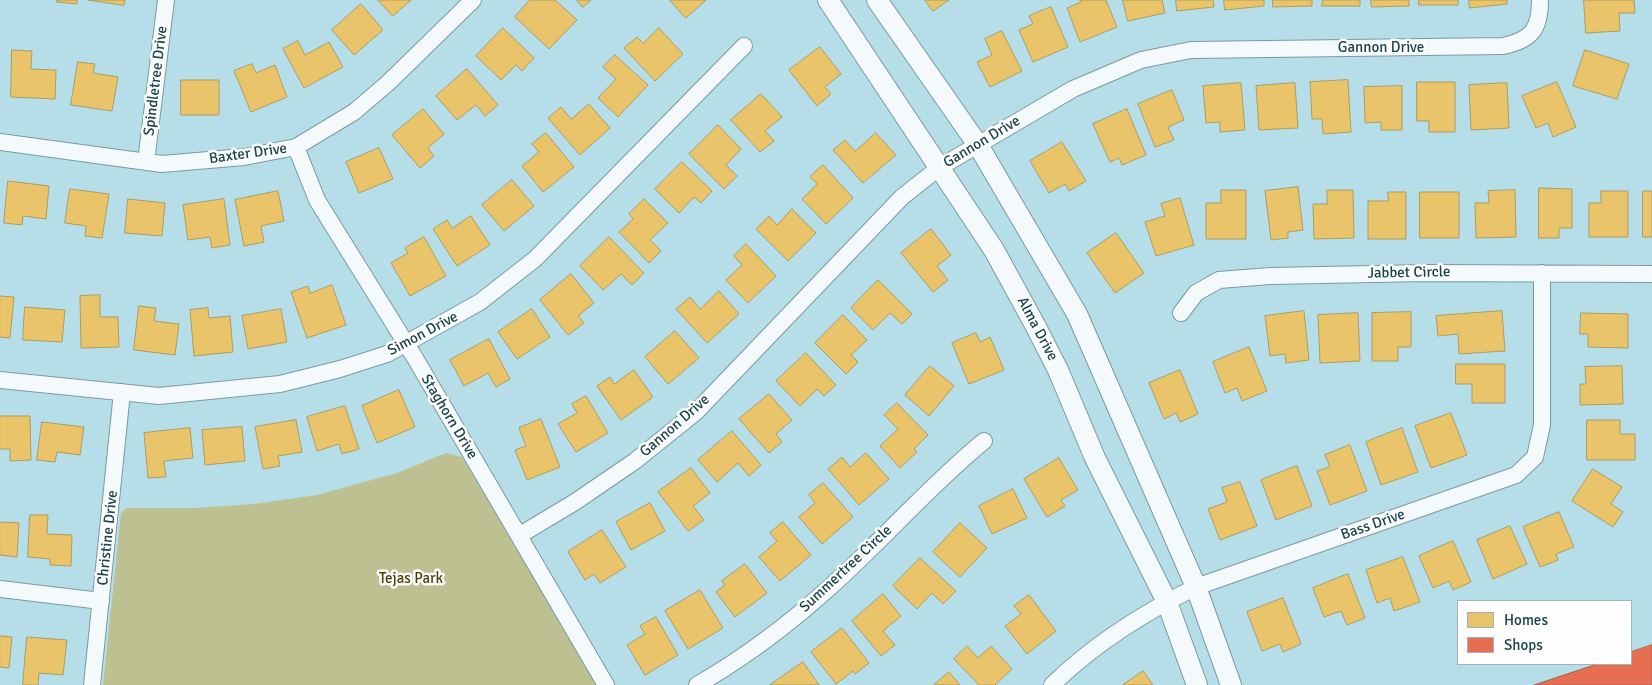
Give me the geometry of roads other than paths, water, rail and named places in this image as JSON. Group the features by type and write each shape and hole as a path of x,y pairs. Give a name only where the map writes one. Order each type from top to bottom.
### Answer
{"main road":[{"name":"Alma Drive","path":"828,0 994,250 1035,325 1058,370 1095,458 1167,602 1197,685"},
{"path":"877,0 978,145 1077,314 1196,587 1231,685"}],"street":[{"name":"Spindletree Drive","path":"146,162 166,0"},
{"name":"Baxter Drive","path":"0,142 162,164 244,157 296,147 354,112 388,83 473,0"},
{"name":"Gannon Drive","path":"520,535 575,502 635,461 696,412 902,197 940,167 1073,89 1141,60 1200,50 1503,46 1518,43 1531,35 1537,25 1540,0"},
{"name":"Simon Drive","path":"0,380 159,396 280,384 340,369 387,354 480,302 535,259 744,46"},
{"name":"Staghorn Drive","path":"296,147 317,200 520,535 606,685"},
{"name":"Bass Drive","path":"1052,685 1117,633 1167,602 1196,587 1516,475 1535,457 1542,425 1542,273"},
{"name":"Jabbet Circle","path":"1181,313 1196,293 1219,280 1349,274 1652,274"},
{"name":"Christine Drive","path":"92,685 122,392"},
{"name":"Summertree Circle","path":"697,685 769,636 829,588 959,461 984,441"},
{"path":"0,589 101,601"}],"park label":[{"name":"Tejas Park","path":"411,579"}]}
